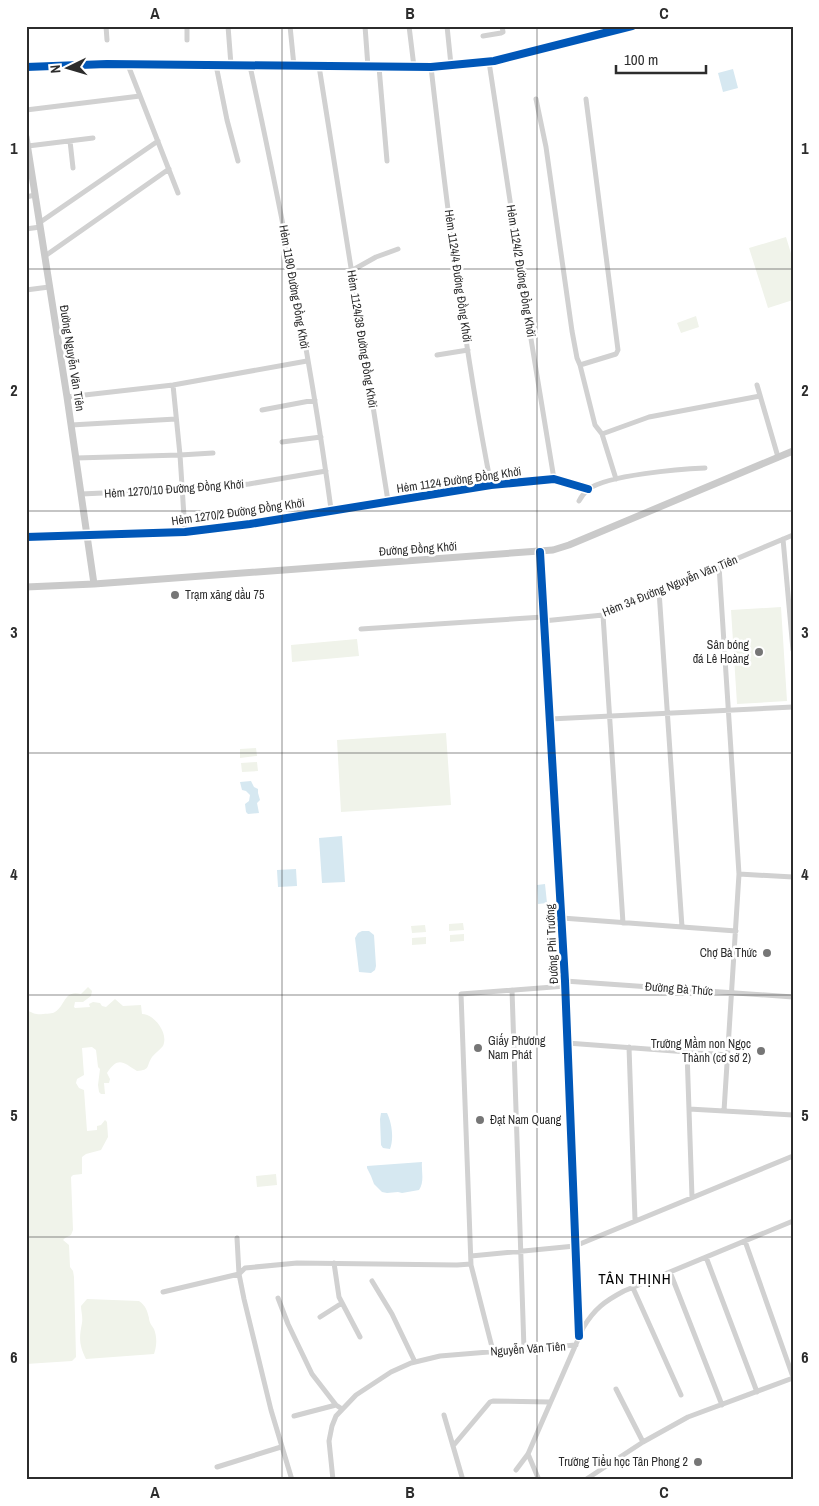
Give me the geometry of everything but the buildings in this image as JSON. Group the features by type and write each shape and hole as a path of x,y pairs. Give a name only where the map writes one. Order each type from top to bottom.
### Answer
{"main road":[{"name":"Đường Nguyễn Văn Tiên","path":"26,137 28,163 45,256 94,584"},
{"name":"Đường Đồng Khởi","path":"26,587 94,584 540,552 569,545 793,451"}],"street":[{"path":"106,26 107,40"},
{"path":"187,26 187,40"},
{"path":"228,26 231,65"},
{"path":"290,26 294,66"},
{"path":"365,26 368,67"},
{"path":"408,26 414,67"},
{"path":"447,26 452,65"},
{"path":"483,36 503,32 502,26"},
{"path":"604,26 605,34"},
{"path":"26,67 68,64 431,67 488,62 632,26"},
{"name":"Hẻm 1124/2 Đường Đồng Khởi","path":"488,62 554,478"},
{"path":"128,65 178,194"},
{"path":"216,65 238,161"},
{"name":"Hẻm 1190 Đường Đồng Khởi","path":"250,66 286,238 315,400 331,510"},
{"name":"Hẻm 1124/38 Đường Đồng Khởi","path":"319,66 388,501"},
{"path":"379,67 387,161"},
{"name":"Hẻm 1124/4 Đường Đồng Khởi","path":"431,67 441,156 468,350 491,485"},
{"path":"26,110 140,96"},
{"path":"536,99 546,148 577,358 595,425 602,434 616,480"},
{"path":"580,365 616,354 618,350 586,99"},
{"path":"28,146 93,138"},
{"path":"70,140 73,168"},
{"path":"26,229 40,225 158,141"},
{"path":"45,256 169,170"},
{"path":"26,197 35,195"},
{"path":"351,271 376,257 398,249"},
{"path":"26,290 49,287"},
{"path":"437,355 468,350"},
{"path":"67,397 173,385 308,360"},
{"path":"173,385 185,532"},
{"path":"757,385 778,457"},
{"path":"602,434 649,417 760,396"},
{"path":"262,410 315,400"},
{"path":"71,425 176,419"},
{"path":"282,442 321,437"},
{"path":"76,458 180,456 213,453"},
{"path":"578,501 588,489 616,480 672,470 705,468"},
{"name":"Hẻm 1270/10 Đường Đồng Khởi","path":"81,494 213,488 326,471"},
{"name":"Hẻm 1124 Đường Đồng Khởi","path":"331,510 491,485 554,478 588,489"},
{"name":"Hẻm 1270/2 Đường Đồng Khởi","path":"87,534 185,532 250,524 331,510"},
{"path":"26,537 87,534"},
{"name":"Hẻm 34 Đường Nguyễn Văn Tiên","path":"360,630 603,616 793,535"},
{"path":"783,539 793,650"},
{"name":"Đường Phi Trường","path":"540,552 562,918 579,1336"},
{"path":"719,566 739,874 724,1111"},
{"path":"659,591 682,927"},
{"path":"603,616 623,923"},
{"path":"550,719 793,708"},
{"path":"739,874 793,877"},
{"path":"562,918 736,931"},
{"name":"Đường Bà Thức","path":"470,1256 461,994 565,984 793,997"},
{"path":"512,990 524,1349"},
{"path":"567,1043 728,1054"},
{"path":"629,1048 635,1220"},
{"path":"688,1052 692,1197"},
{"path":"689,1109 793,1115"},
{"path":"493,1351 470,1256 575,1246 793,1156"},
{"name":"Nguyễn Văn Tiên","path":"333,1480 330,1436 334,1421 342,1409 356,1395 391,1372 415,1362 440,1356 576,1345 583,1328 595,1310 608,1301 670,1272 793,1221"},
{"path":"237,1238 239,1274 246,1308 281,1447 292,1480"},
{"path":"585,1480 643,1442 688,1417 793,1378 745,1241"},
{"path":"706,1257 757,1392"},
{"path":"334,1263 339,1297 360,1337"},
{"path":"163,1292 239,1274 244,1268 278,1264 471,1264"},
{"path":"670,1272 722,1405"},
{"path":"372,1281 392,1314 415,1362"},
{"path":"633,1288 681,1395"},
{"path":"278,1298 312,1374 336,1405 342,1409"},
{"path":"320,1317 342,1303"},
{"path":"516,1470 528,1454 576,1345"},
{"path":"786,1358 793,1356"},
{"path":"616,1389 643,1442"},
{"path":"453,1446 493,1400 550,1402"},
{"path":"294,1416 336,1405"},
{"path":"444,1415 462,1476 461,1480"},
{"path":"217,1466 281,1447"},
{"path":"528,1454 539,1480"}],"shaded area":[{"path":"733,69 738,88 723,92 718,73"},
{"path":"786,237 793,260 793,300 768,308 749,248"},
{"path":"696,316 699,327 681,333 677,323"},
{"name":"Sân bóng đá Lê Hoàng","path":"781,607 787,701 737,704 731,610"},
{"path":"357,639 359,656 292,662 291,645"},
{"path":"446,733 451,805 341,812 337,740"},
{"path":"256,748 257,756 240,758 240,749"},
{"path":"257,762 258,771 242,772 241,763"},
{"path":"251,781 254,787 258,789 260,800 257,803 259,813 248,814 245,804 249,801 250,795 242,790 240,782"},
{"path":"342,836 345,882 322,883 319,838"},
{"path":"296,869 297,886 278,887 277,870"},
{"path":"545,884 547,903 538,904 537,885"},
{"path":"463,923 464,930 449,931 449,924"},
{"path":"425,925 426,932 412,933 411,926"},
{"path":"362,931 369,931 374,935 376,966 375,970 371,973 359,972 355,938"},
{"path":"464,934 464,941 450,942 450,935"},
{"path":"426,937 426,944 412,945 412,938"},
{"path":"88,987 92,991 91,996 83,1002 75,1002 75,1008 90,1007 89,1004 93,1002 100,1003 106,1007 115,999 123,1006 141,1005 142,1014 151,1017 159,1025 164,1041 163,1046 152,1057 148,1067 144,1070 137,1071 121,1062 114,1064 107,1073 110,1079 109,1083 104,1083 105,1094 99,1092 100,1069 98,1067 96,1050 92,1047 82,1048 84,1075 77,1079 76,1083 79,1088 84,1090 87,1131 97,1130 97,1126 101,1125 105,1120 107,1122 108,1137 101,1150 82,1157 82,1174 71,1177 73,1230 71,1235 63,1240 69,1245 70,1267 74,1277 76,1357 72,1361 26,1364 26,1011 34,1014 53,1013 68,996 75,993 81,994"},
{"path":"381,1113 387,1113 390,1121 392,1136 390,1149 383,1148 381,1145"},
{"path":"422,1162 421,1187 419,1190 402,1193 382,1192 374,1184 367,1168 367,1166"},
{"path":"276,1174 277,1185 257,1187 256,1176"},
{"path":"87,1299 139,1301 146,1308 155,1332 156,1347 154,1354 86,1359 80,1337 81,1306"}],"cycle path":[{"path":"26,67 107,64 431,67 494,61 632,26"},
{"path":"26,537 185,532 250,524 491,485 554,479 588,489"},
{"path":"540,552 565,981 579,1336"}],"place":[{"name":"Trạm xăng dầu 75","path":"175,595"},
{"name":"Sân bóng đá Lê Hoàng","path":"759,652"},
{"name":"Chợ Bà Thức","path":"767,953"},
{"name":"Giấy Phương Nam Phát","path":"478,1048"},
{"name":"Trường Mầm non Ngọc Thành (cơ sở 2)","path":"761,1051"},
{"name":"Đạt Nam Quang","path":"480,1120"},
{"name":"Trường Tiểu học Tân Phong 2","path":"698,1462"}],"district":[{"name":"TÂN THỊNH","path":"635,1279"}]}
